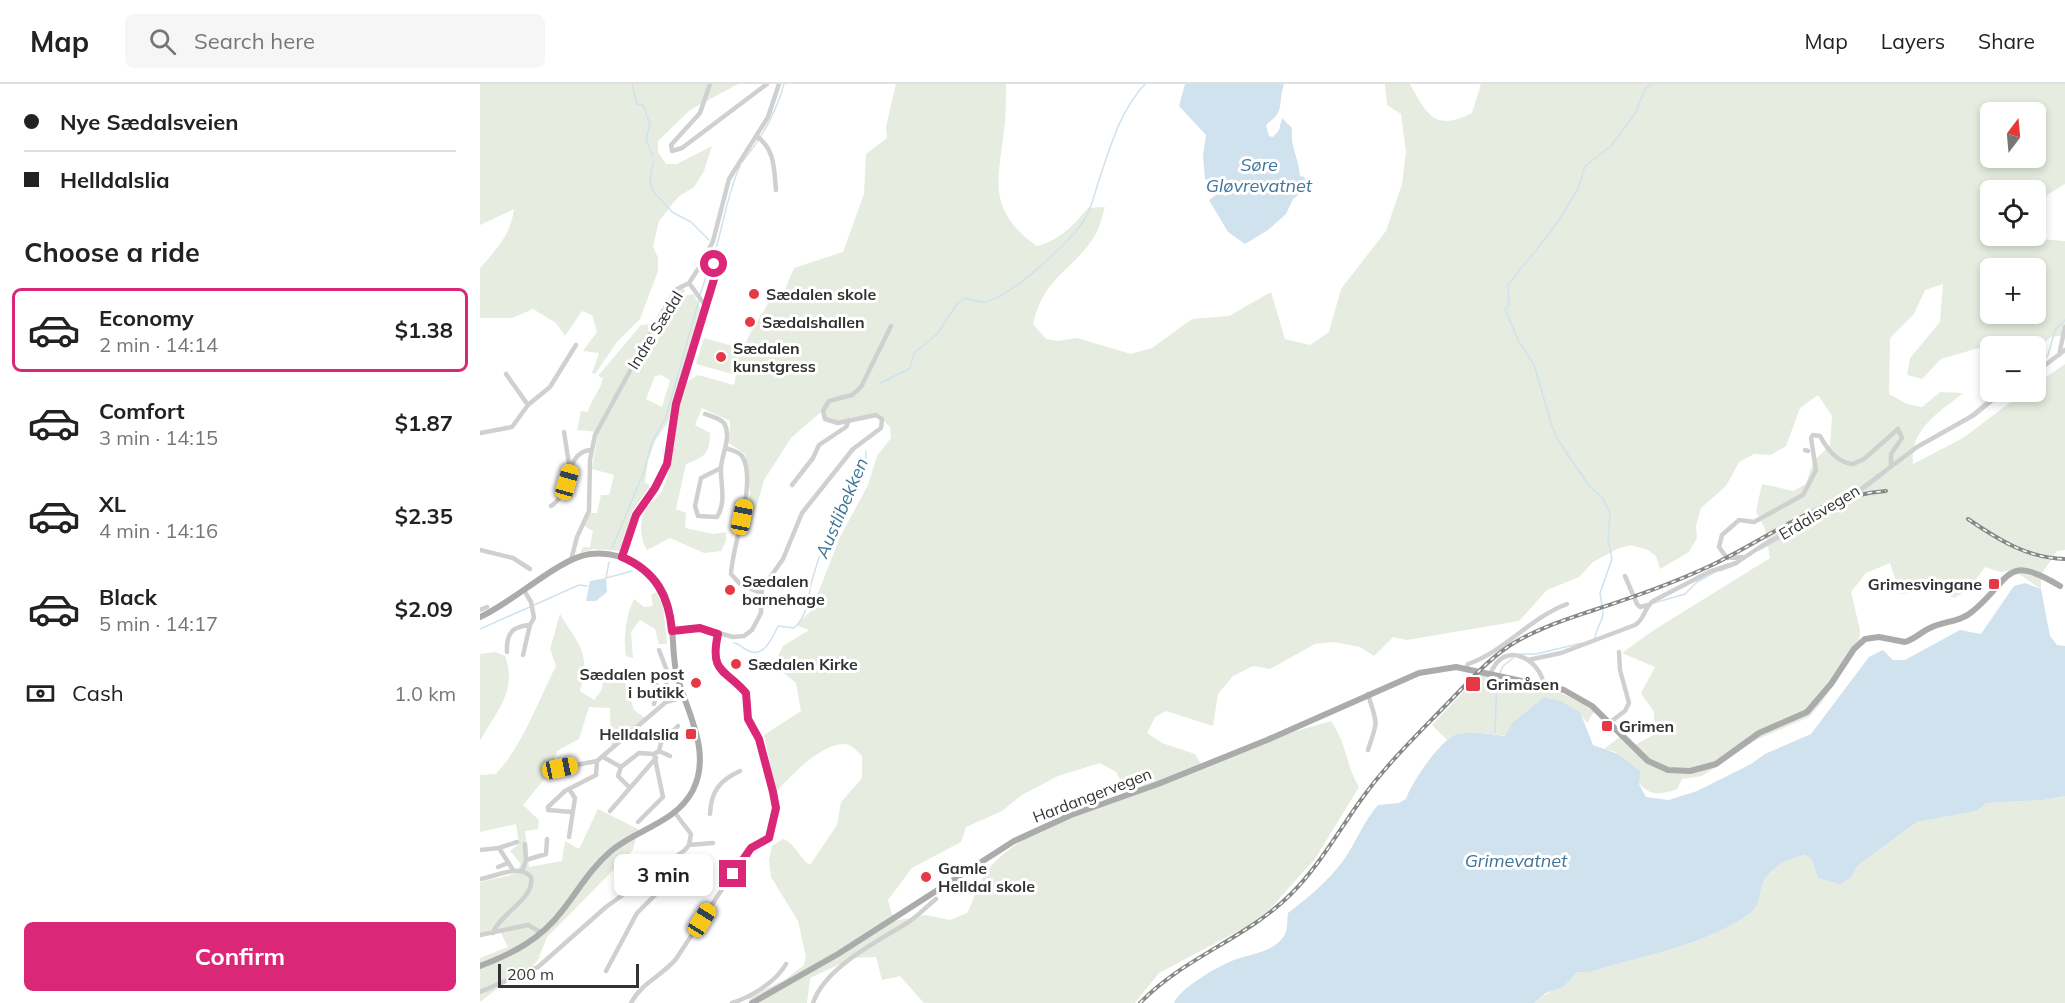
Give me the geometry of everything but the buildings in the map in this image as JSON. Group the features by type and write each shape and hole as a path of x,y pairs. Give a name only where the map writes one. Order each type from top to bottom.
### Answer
{"main road":[{"path":"480,617 525,592 571,560 591,554 622,557 640,566 658,584 668,603 674,663 698,741 700,763 693,790 675,813 609,853 542,933 512,953 480,966"},
{"name":"Hardangervegen","path":"752,1003 905,913 1000,848 1050,823 1267,740 1368,694 1431,669 1466,668 1579,696 1634,750 1656,765 1683,772 1707,767 1728,757 1759,733 1807,712 1832,684 1857,645 1865,639 1879,637 1905,642 1931,627 1966,616 2004,577 2017,570 2038,573 2061,586"}],"street":[{"path":"710,84 700,113 671,145 672,151 682,148 766,84"},
{"name":"Indre Sædal","path":"571,560 571,551 590,504 591,450 600,423 677,289 689,283 711,263 713,241 724,214 732,171 759,138 773,107 779,84"},
{"path":"759,138 773,160 776,190"},
{"path":"622,557 636,515 655,488 667,464 676,404 704,303 711,263 722,255"},
{"path":"689,283 704,303"},
{"path":"672,631 700,628 739,637 752,630 761,613 761,594 765,582 783,559 802,513 853,449 879,431 883,423 876,415 838,423 828,422 823,416 824,407 829,401 852,394 861,387 891,326"},
{"path":"2059,355 2065,327"},
{"path":"480,433 510,429 528,405 550,387 576,345"},
{"path":"2046,365 2065,350"},
{"path":"506,374 528,405"},
{"name":"Erdalsvegen","path":"1496,676 1493,665 1506,656 1523,657 1562,653 1626,630 1641,622 1647,605 1745,557 1848,499 1891,465 1974,415 1990,402"},
{"path":"705,414 725,424 725,448 721,468 724,490 719,515 713,518 698,516 694,506 701,478 721,468"},
{"path":"792,485 813,458 819,445 846,427 849,420"},
{"name":"Erdalsvegen","path":"1745,557 1727,558 1719,547 1722,535 1739,520 1754,522 1803,495 1816,470 1811,438 1814,435 1820,436 1827,448 1843,462 1853,464 1864,459 1898,429 1902,438 1891,454 1891,465"},
{"name":"Indre Sædal","path":"564,432 570,470"},
{"path":"725,448 741,456 746,482 731,574 741,585 761,594"},
{"name":"Indre Sædal","path":"551,506 561,498 570,470 580,454 591,450"},
{"path":"480,550 513,558 530,569"},
{"path":"1624,576 1637,604 1640,607 1647,605"},
{"path":"523,655 530,625 534,618 532,606 525,592"},
{"path":"1466,668 1468,664 1504,645 1550,610 1567,604"},
{"path":"480,610 488,607"},
{"path":"507,652 507,640 513,629 518,625 530,625"},
{"path":"631,1003 638,990 659,977 676,959 748,850 766,842 771,833 776,808 766,763 758,736 748,719 746,693 726,677 717,662 718,634"},
{"path":"659,650 667,670 666,702"},
{"path":"1609,723 1625,711 1629,703 1620,670 1619,652"},
{"path":"1523,657 1541,678 1544,686"},
{"path":"654,704 657,685"},
{"path":"1368,694 1374,709 1377,728 1368,750"},
{"path":"656,695 665,696"},
{"path":"553,772 560,768 597,761 666,702 684,697"},
{"path":"610,811 656,754 661,743 678,726"},
{"path":"630,788 618,776 621,767 639,753 670,756"},
{"path":"638,822 663,797 656,754"},
{"path":"603,757 621,767"},
{"path":"572,812 548,810 556,798 596,775 597,761"},
{"path":"710,814 712,797 722,781 740,771"},
{"path":"569,789 575,798 569,837"},
{"path":"705,799 712,797"},
{"path":"675,813 691,834 690,845"},
{"path":"526,860 544,857 547,839"},
{"path":"480,850 517,843"},
{"path":"480,992 538,967 606,907 690,845 713,843"},
{"path":"522,871 526,860 525,844"},
{"path":"499,848 513,870"},
{"path":"606,971 637,913 663,887 668,875 690,862"},
{"path":"498,867 508,863"},
{"path":"662,866 668,875"},
{"path":"480,879 513,870 522,871 531,877 531,887 501,918 494,933"},
{"path":"813,1003 820,989 840,968 879,938 910,921 936,899"},
{"path":"905,913 910,921"},
{"path":"480,935 528,925 542,933"},
{"path":"732,1003 749,998 778,976 786,964"}],"shaded area":[{"path":"480,84 738,84 690,110 658,141 658,152 666,164 677,164 712,146 704,171 694,187 678,197 659,221 653,246 658,258 658,271 640,319 617,342 595,374 592,373 599,353 583,351 597,332 592,315 582,311 565,336 556,323 533,309 512,318 480,318 480,268 506,234 514,209 480,225"},
{"path":"896,84 1006,84 999,190 1002,205 1020,232 1037,246 1066,232 1088,208 1105,207 1096,234 1044,295 1033,324 1046,339 1057,341 1077,338 1131,354 1152,348 1192,319 1229,316 1271,292 1285,339 1310,345 1329,332 1341,289 1386,231 1402,184 1406,152 1401,114 1387,105 1385,84 1410,84 1427,112 1441,120 1449,121 1472,113 1481,84 2065,84 2065,184 2047,195 2046,198 2046,180 1980,180 1980,246 2046,246 2046,240 2065,241 2065,335 2051,337 2046,342 2046,336 1980,336 1980,348 1941,359 1922,379 1907,375 1910,358 1940,322 1943,284 1925,290 1914,314 1890,338 1889,394 1907,404 1922,407 1940,392 1963,393 1928,422 1921,431 1913,452 1913,464 1963,438 2011,402 2046,402 2046,377 2065,364 2065,550 2057,551 2041,575 2041,589 2013,570 2000,572 1985,567 1968,590 1954,598 1937,589 1900,594 1890,563 1866,573 1851,592 1860,630 1859,645 1822,702 1809,717 1756,740 1702,776 1682,779 1677,789 1653,793 1645,789 1617,753 1604,749 1622,735 1633,746 1655,734 1654,712 1641,693 1655,667 1622,653 1654,630 1770,558 1765,529 1756,511 1762,484 1793,491 1806,484 1813,462 1830,445 1832,416 1818,395 1800,408 1786,446 1771,455 1754,454 1739,462 1726,486 1701,508 1696,526 1697,538 1689,552 1660,569 1656,556 1648,550 1631,545 1619,548 1593,562 1579,577 1547,590 1519,621 1407,640 1393,637 1374,656 1360,647 1334,642 1315,644 1270,669 1253,666 1233,676 1218,694 1213,726 1166,711 1155,717 1147,733 1162,743 1195,754 1203,767 1293,732 1331,721 1359,787 1315,859 1268,911 1244,928 1159,973 1135,1003 924,1003 900,976 882,980 876,957 853,958 810,978 807,1003 751,1003 748,998 786,979 804,965 806,957 798,921 771,877 769,860 772,846 783,839 787,841 810,865 837,825 841,802 862,778 862,756 851,746 842,744 823,750 814,756 776,792 764,735 801,711 796,683 774,665 783,646 809,630 796,625 811,611 840,537 868,485 877,456 891,438 890,427 879,416 831,423 822,418 822,411 791,438 764,480 750,530 743,528 750,492 745,454 729,443 730,421 702,408 695,425 710,433 709,445 702,456 686,464 676,509 686,513 685,528 714,534 726,532 726,541 721,551 704,553 670,538 647,550 641,525 646,508 659,494 665,483 671,458 680,390 698,375 734,385 736,375 696,364 704,338 744,349 750,333 774,290 784,292 794,268 843,252 864,194 866,154 887,138 886,127","holes":["1100,763 1116,772 1127,793 1051,824 1015,845 1000,857 984,875 967,913 950,920 926,915 894,921 888,900 912,868 961,842 966,827 1002,811 1022,795 1058,776"]},
{"path":"679,289 685,289 683,296 694,294 701,310 668,422 655,441 648,461 645,482 650,486 632,512 621,551 593,549 580,553 583,547 590,547 593,531 584,526 590,513 597,513 601,495 609,495 614,475 592,469 598,432 577,430 581,411 588,412 602,382 603,378 598,376 641,325 657,324","holes":["661,375 670,380 662,407 646,399 655,376"]},
{"path":"656,592 663,605 667,644 659,644 655,629 640,620 631,632 633,658 626,656 626,627 634,599 644,607 653,606 651,595"},
{"path":"560,614 578,642 584,658 580,691 594,700 601,691 607,668 623,675 634,710 645,718 611,747 610,708 589,707 579,739 557,751 550,772 523,805 539,820 538,829 525,831 529,867 562,861 565,841 579,849 598,809 638,829 633,850 547,937 538,960 524,975 502,985 480,1002 480,958 508,947 501,933 480,936 480,882 515,874 521,864 510,851 519,844 516,824 480,832 480,775 496,774 515,749 529,722 556,666 550,649"},
{"path":"496,652 505,656 509,680 503,700 480,741 480,654"},
{"path":"1479,675 1554,691 1582,703 1594,712 1587,723 1579,712 1568,705 1544,697 1513,722 1506,736 1468,733 1447,740 1432,725"},
{"path":"2065,796 2065,1003 1534,1003 1577,972 1590,972 1691,943 1729,926 1751,912 1758,900 1764,881 1771,871 1794,858 1806,855 1811,859 1818,878 1852,877 1857,866 1917,822 1977,811 1986,803 2044,800"}],"water":[{"name":"Søre Gløvrevatnet","path":"1185,84 1284,84 1279,112 1266,125 1269,136 1273,137 1279,130 1282,118 1292,128 1292,141 1300,176 1304,177 1309,186 1293,199 1286,214 1268,230 1245,244 1228,232 1209,200 1221,191 1218,184 1205,179 1203,156 1206,135 1179,106"},
{"path":"606,578 607,592 596,601 586,601 590,581"},
{"name":"Grimevatnet","path":"2025,583 2041,589 2050,636 2057,645 2065,646 2065,796 2044,800 1986,803 1977,811 1917,822 1857,866 1852,877 1840,884 1818,878 1811,859 1806,855 1794,858 1771,871 1764,881 1755,908 1729,926 1691,943 1590,972 1577,972 1563,987 1546,993 1534,1003 1174,1003 1191,984 1210,972 1234,960 1268,949 1280,941 1286,931 1288,913 1317,889 1337,868 1378,805 1399,803 1406,799 1428,762 1451,737 1470,733 1505,736 1513,722 1544,697 1561,701 1580,712 1593,745 1618,754 1640,771 1639,784 1646,797 1669,800 1697,791 1751,764 1765,754 1811,734 1869,657 1883,650 1893,660 1905,660 1960,630 1981,634 2014,586"}],"waterway":[{"path":"632,84 637,104 643,105 650,124 646,140 653,156"},
{"path":"742,162 768,125 784,84"},
{"name":"Austlibekken","path":"881,383 910,368 914,353 937,334 957,304 965,298 983,302 1007,292 1052,256 1076,231 1086,218 1122,118 1145,84"},
{"path":"1602,606 1600,593 1612,559 1608,539 1610,513 1602,497 1589,486 1558,440 1534,365 1518,340 1505,309 1509,305 1508,285 1555,226 1578,189 1585,166 1611,146 1636,112 1645,89 1652,84"},
{"path":"653,162 650,181 653,191 672,212 691,222 709,240"},
{"path":"712,261 731,189 740,166"},
{"path":"700,295 710,265"},
{"path":"612,548 643,474 652,442 666,417 699,300"},
{"path":"2046,357 2055,330 2065,320"},
{"path":"1969,416 1986,402"},
{"name":"Austlibekken","path":"734,643 747,650 758,652 767,646 778,626 794,628 799,622 805,610 828,531 848,485 866,459 866,451"},
{"path":"1759,550 1849,502 1885,474"},
{"name":"Austlibekken","path":"609,562 606,578 632,571"},
{"path":"1720,571 1738,564"},
{"path":"1654,603 1685,594 1697,582 1715,572"},
{"path":"480,629 579,585 587,586"},
{"path":"1595,638 1603,611"},
{"path":"1520,654 1536,654 1582,643"},
{"path":"1499,675 1503,666 1513,658"},
{"path":"1495,733 1497,679"}],"railway":[{"path":"1140,1003 1176,973 1255,924 1291,894 1311,871 1363,797 1392,762 1475,675 1509,646 1550,625 1698,572 1818,509 1862,494 1886,491"},
{"path":"1968,519 2002,541 2026,551 2051,558 2065,559"}],"place":[{"name":"Sædalen skole","path":"754,294"},
{"name":"Sædalshallen","path":"750,322"},
{"name":"Sædalen kunstgress","path":"721,357"},
{"name":"Grimesvingane","path":"1994,584"},
{"name":"Sædalen barnehage","path":"730,590"},
{"name":"Sædalen Kirke","path":"736,664"},
{"name":"Sædalen post i butikk","path":"696,683"},
{"name":"Grimåsen","path":"1473,684"},
{"name":"Grimen","path":"1607,726"},
{"name":"Helldalslia","path":"691,734"},
{"name":"Gamle Helldal skole","path":"926,877"}],"route":[{"path":"714,264 718,266 676,404 672,446 667,464 655,488 636,515 622,557 640,566 658,584 668,603 672,631 700,628 718,634 716,646 720,670 746,693 748,719 759,739 776,808 769,838 766,842 756,844 751,848 733,874"}]}
